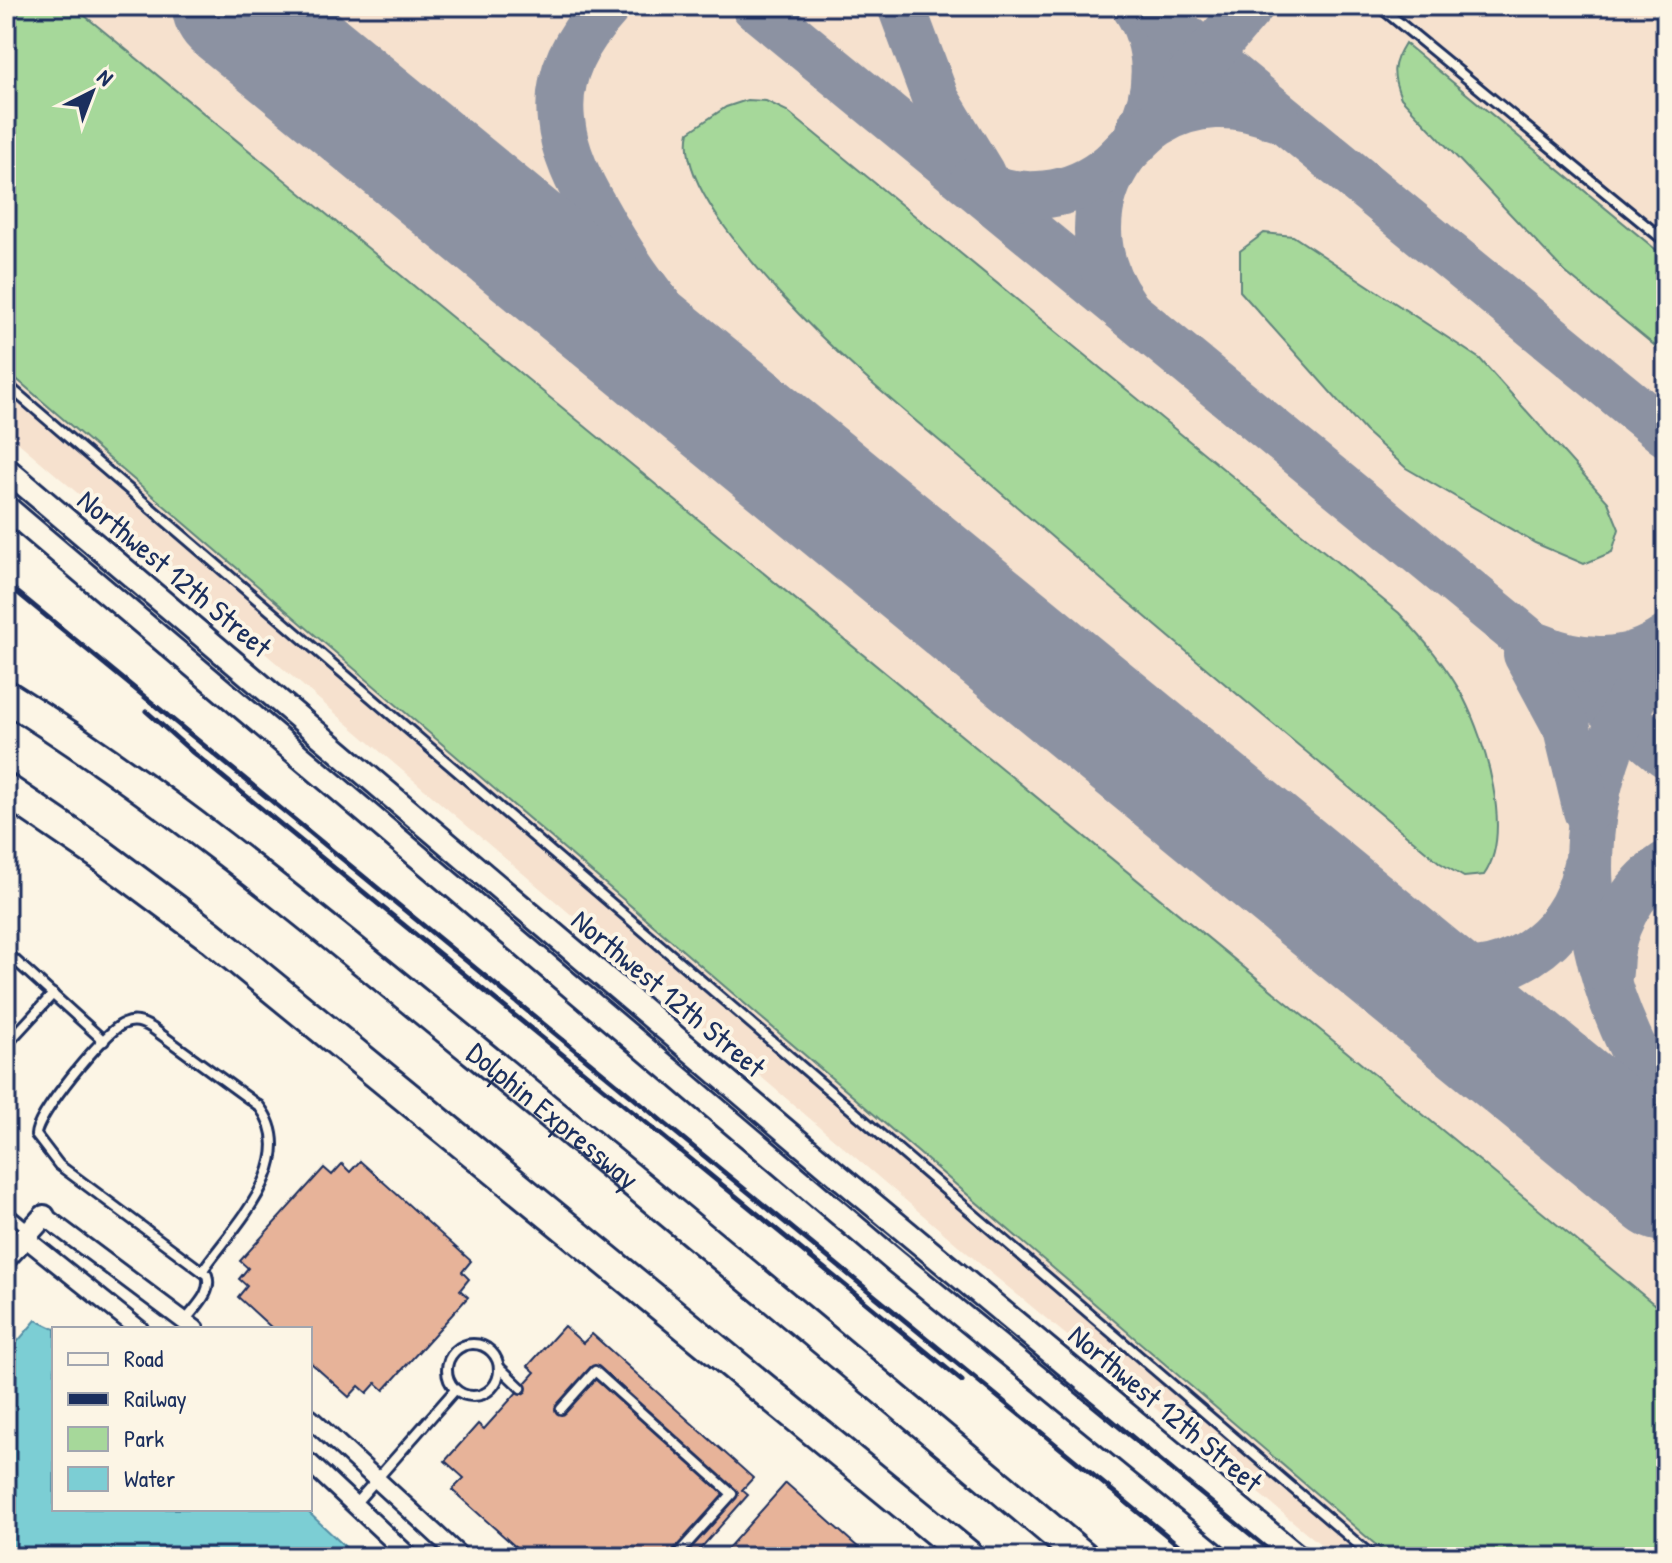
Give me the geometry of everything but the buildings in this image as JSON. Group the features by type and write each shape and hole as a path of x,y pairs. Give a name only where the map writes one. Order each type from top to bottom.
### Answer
{"highway":[{"name":"Dolphin Expressway","path":"6,696 169,806 261,876 742,1270 1083,1557"},
{"path":"6,790 151,890 269,983 969,1557"},
{"path":"6,800 44,815"}],"main road":[{"name":"Northwest 12th Street","path":"6,469 834,1172 1298,1557"},
{"name":"Northwest 12th Street","path":"6,507 883,1251 1257,1557"}],"street":[{"path":"6,1258 44,1216 190,1325"},
{"path":"28,1235 137,1327"},
{"path":"312,1420 461,1557"},
{"path":"312,1465 410,1557"}],"lane":[{"path":"1379,6 1666,242"},
{"path":"6,384 1373,1557"},
{"path":"6,952 104,1041"},
{"path":"6,1045 53,994"},
{"path":"190,1325 209,1287 203,1270 170,1250 59,1165 39,1143 36,1128 39,1120 104,1041 128,1022 145,1023 259,1106 269,1123 269,1158 262,1191 203,1270"},
{"path":"6,1211 28,1235"},
{"path":"499,1367 496,1382 485,1393 469,1396 455,1390 446,1367 460,1346 485,1346 499,1367 521,1388"},
{"path":"561,1409 595,1371 732,1494 675,1557"},
{"path":"355,1504 455,1390"}],"shaded area":[{"path":"6,6 1666,6 1666,1557 1336,1557 986,1269 6,432"}],"green space":[{"path":"6,6 73,6 1666,1314 1666,1557 1390,1557 6,370"},
{"path":"1405,43 1666,258 1666,355 1565,272 1401,98 1394,69"},
{"path":"747,100 766,101 787,111 1399,613 1450,674 1480,737 1493,786 1496,812 1493,857 1484,875 1464,877 1440,863 888,397 806,322 719,219 694,173 688,152 689,132 726,107"},
{"path":"1264,233 1293,236 1480,359 1608,502 1619,529 1612,552 1584,564 1535,543 1406,468 1365,431 1240,291 1240,251"}],"water":[{"path":"36,1320 52,1328 52,1511 307,1511 356,1557 6,1557 6,1355"}],"taxiway":[{"path":"607,6 586,31 571,58 565,72 560,103 569,155 595,210 632,270 675,327 723,381 827,483 988,626"},
{"path":"755,6 1666,754"},
{"path":"901,6 936,100 981,174"},
{"path":"1135,6 1149,35 1155,68 1151,100 1139,131"},
{"path":"1146,6 1666,433"},
{"path":"1186,81 1250,6"},
{"path":"974,181 1009,193 1027,195 1064,191 1097,176 1151,127 1185,110 1231,105 1276,117"},
{"path":"1123,155 1104,192 1098,230 1105,269 1124,306"},
{"path":"1540,647 1572,657 1604,660 1636,654 1666,639"},
{"path":"1666,646 1631,701 1606,758 1593,816 1589,875 1595,934 1610,992 1634,1050 1666,1107"},
{"path":"1527,654 1567,728 1587,811"},
{"path":"1609,972 1613,941 1624,912 1642,886 1666,865"},
{"path":"1347,920 1415,963 1453,972 1479,972 1528,954 1549,938 1566,918 1579,894 1586,868"}],"runway":[{"path":"233,6 1666,1181"}],"railway":[{"path":"6,583 1193,1557"},
{"path":"146,711 962,1381"}]}
